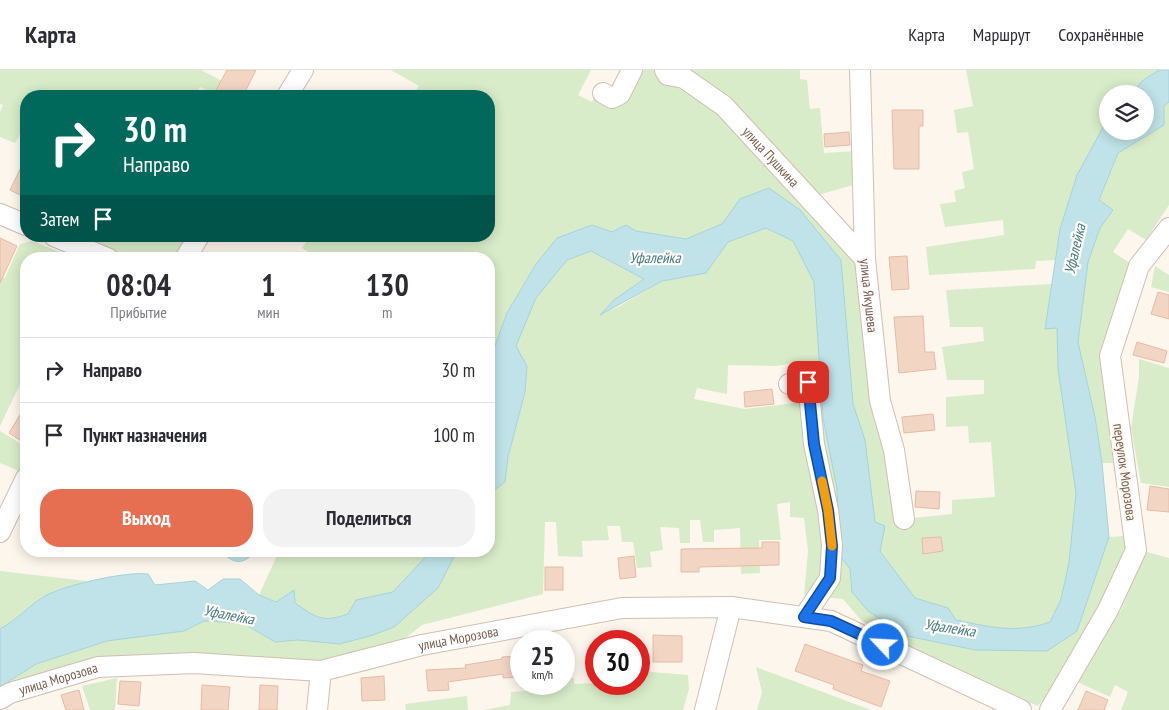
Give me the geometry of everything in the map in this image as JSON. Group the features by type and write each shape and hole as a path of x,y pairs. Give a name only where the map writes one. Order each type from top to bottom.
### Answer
{"street":[{"path":"291,90 303,70"},
{"path":"603,93 612,98 620,94 632,70"},
{"name":"улица Пушкина","path":"665,70 668,75 684,78 724,106 865,259"},
{"name":"улица Якушева","path":"860,70 865,259 880,401 894,450 904,519"},
{"path":"0,214 20,222"},
{"name":"переулок Морозова","path":"1050,710 1108,610 1136,550 1110,356 1139,266 1169,228"},
{"path":"68,242 92,252"},
{"path":"789,384 808,382 814,444 828,510 832,546 830,578 804,617"},
{"path":"0,532 20,490"},
{"path":"705,710 731,606"},
{"name":"улица Морозова","path":"0,699 10,694 98,667 194,663 321,671 422,645 622,608 731,606 831,621 1022,710"},
{"path":"317,710 321,671"}],"green space":[{"path":"0,70 201,70 239,90 206,90 200,87 198,90 20,90 20,134 15,143 0,137 0,112 3,105 0,104"},
{"path":"391,70 591,70 578,95 592,102 601,86 614,92 625,70 658,70 682,83 723,113 859,262 914,518 952,514 952,500 995,497 991,442 969,443 968,426 946,427 946,397 984,394 984,380 947,380 942,347 984,341 983,327 950,327 946,290 1052,284 1045,328 1057,327 1058,369 1076,493 1069,563 1061,599 1050,622 1026,628 1003,628 956,620 948,608 915,598 880,550 885,526 875,522 865,440 853,404 841,261 800,211 740,199 722,224 686,239 636,231 626,225 612,232 592,225 557,238 536,264 507,313 495,346 495,252 308,252 302,248 306,242 495,242 495,90 416,90 419,86"},
{"path":"682,70 800,70 800,79 807,80 810,109 820,108 824,153 856,151 857,184 814,196"},
{"path":"966,70 1159,70 1139,85 1099,85 1099,135 1077,175 1060,229 1055,260 1036,261 1035,269 929,275 926,247 1004,235 1003,220 945,227 940,204 956,202 954,191 965,188 962,172 974,169 968,132 957,133 954,110 973,106"},
{"path":"1169,102 1169,205 1146,240 1128,229 1113,252 1133,265 1103,354 1118,463 1102,463 1095,417 1078,342 1088,262 1100,228 1113,210 1099,201 1118,153 1139,140 1154,140 1154,131 1164,125 1164,106"},
{"path":"766,228 793,241 814,282 823,418 837,489 840,556 850,569 852,592 868,611 907,636 975,650 1077,631 1109,537 1125,536 1127,552 1092,624 1055,685 1038,706 896,644 860,619 843,599 804,595 808,551 804,518 790,517 790,502 777,504 781,540 759,540 760,573 741,574 740,528 714,530 714,542 703,542 700,520 690,520 690,543 680,543 679,528 660,527 663,550 650,552 652,567 637,568 633,542 622,542 620,526 607,526 609,540 582,541 583,557 558,556 556,522 545,522 543,594 422,625 403,640 322,665 200,659 0,693 0,687 36,664 107,641 184,631 204,621 243,623 275,642 298,640 340,644 438,588 454,557 495,557 495,490 505,482 508,457 525,392 527,366 516,346 536,298 567,260 591,251 644,279 614,300 601,314 618,307 662,281 706,273 728,242","holes":["798,362 802,402 745,409 694,399 697,388 727,394 728,365 776,366"]},
{"path":"34,242 60,252 20,252 20,384 0,426 0,276 5,278 20,244"},
{"path":"98,242 184,242 179,252 116,252 99,245"},
{"path":"1155,266 1169,275 1169,292 1151,287"},
{"path":"1139,359 1169,368 1169,487 1141,483 1131,428 1139,377"},
{"path":"0,431 20,443 20,469 19,471 0,463"},
{"path":"1143,551 1169,558 1169,710 1121,710 1128,692 1115,685 1110,697 1077,682 1122,608"},
{"path":"276,557 425,557 393,592 356,600 348,614 339,617 320,617 309,612 295,603 294,590 276,602 259,595"},
{"path":"0,571 87,581 42,597 11,623 0,629"},
{"path":"756,667 871,710 757,710 762,692"},
{"path":"650,672 688,675 689,689 683,710 483,710 510,705 511,695 575,695 575,684 585,683 585,695 650,695"},
{"path":"117,678 115,710 90,710 82,686"},
{"path":"467,696 468,710 406,710 405,704"}],"water":[{"name":"Уфалейка","path":"1159,70 1169,70 1169,102 1164,106 1164,125 1154,131 1154,85 1139,85"},
{"name":"Уфалейка","path":"1099,135 1099,140 1139,140 1118,153 1099,200 1113,210 1100,228 1088,262 1078,342 1095,417 1102,463 1109,537 1077,631 1047,651 975,650 907,636 868,611 852,592 850,569 840,556 837,489 823,418 814,282 793,241 766,228 728,242 706,273 662,281 600,315 614,300 644,279 591,251 567,260 536,298 516,346 527,366 525,392 508,457 505,482 495,490 495,346 507,313 536,264 557,238 592,225 612,232 626,225 636,231 686,239 722,224 740,199 769,188 800,210 841,260 853,404 865,440 875,522 885,526 880,551 915,598 948,608 956,620 1003,628 1026,628 1050,622 1061,599 1069,563 1076,493 1058,369 1057,328 1045,329 1060,229 1077,175"},
{"path":"227,557 250,557 238,562"},
{"name":"Уфалейка","path":"425,557 454,557 438,588 394,627 373,635 340,644 298,640 275,642 243,623 204,621 184,631 107,641 36,664 0,687 0,629 49,594 92,580 124,575 148,574 155,585 195,581 208,590 223,579 240,579 259,595 276,602 294,590 295,603 315,615 326,618 348,614 356,600 393,592"}],"building":[{"path":"227,70 256,70 246,90 216,90"},
{"path":"892,110 923,110 923,126 919,126 919,169 894,169"},
{"path":"849,132 850,145 825,147 824,134"},
{"path":"20,169 20,195 10,190"},
{"path":"0,238 17,246 0,283"},
{"path":"907,256 909,289 892,290 889,257"},
{"path":"1158,292 1169,295 1169,319 1151,314"},
{"path":"923,316 925,352 934,352 936,369 899,373 894,317"},
{"path":"1137,342 1167,351 1164,363 1133,355"},
{"path":"772,389 774,404 745,407 744,392"},
{"path":"933,414 935,430 904,433 902,417"},
{"path":"20,415 20,440 9,433"},
{"path":"1150,486 1169,489 1169,512 1147,510"},
{"path":"916,491 940,492 939,509 915,507"},
{"path":"941,537 943,551 923,554 922,538"},
{"path":"762,542 779,542 779,565 699,567 699,572 681,572 681,549 762,548"},
{"path":"634,556 636,577 620,579 618,558"},
{"path":"545,567 563,567 563,590 545,590"},
{"path":"653,635 682,636 682,662 653,662"},
{"path":"805,644 863,665 861,671 890,681 881,707 833,689 834,685 795,671"},
{"path":"502,657 510,657 510,678 503,678 503,674 448,682 449,690 428,691 426,670 466,668 465,665 502,659"},
{"path":"384,676 385,700 362,701 361,678"},
{"path":"120,681 141,682 139,706 118,704"},
{"path":"202,685 230,687 228,710 201,710"},
{"path":"260,685 278,686 277,710 259,710"},
{"path":"79,690 84,710 66,710 61,695"},
{"path":"1086,691 1108,700 1104,710 1078,710"}],"slow traffic":[{"path":"822,481 828,510 832,546"}],"route":[{"path":"808,382 814,444 828,510 832,546 830,578 804,617 831,621 883,645"}]}
